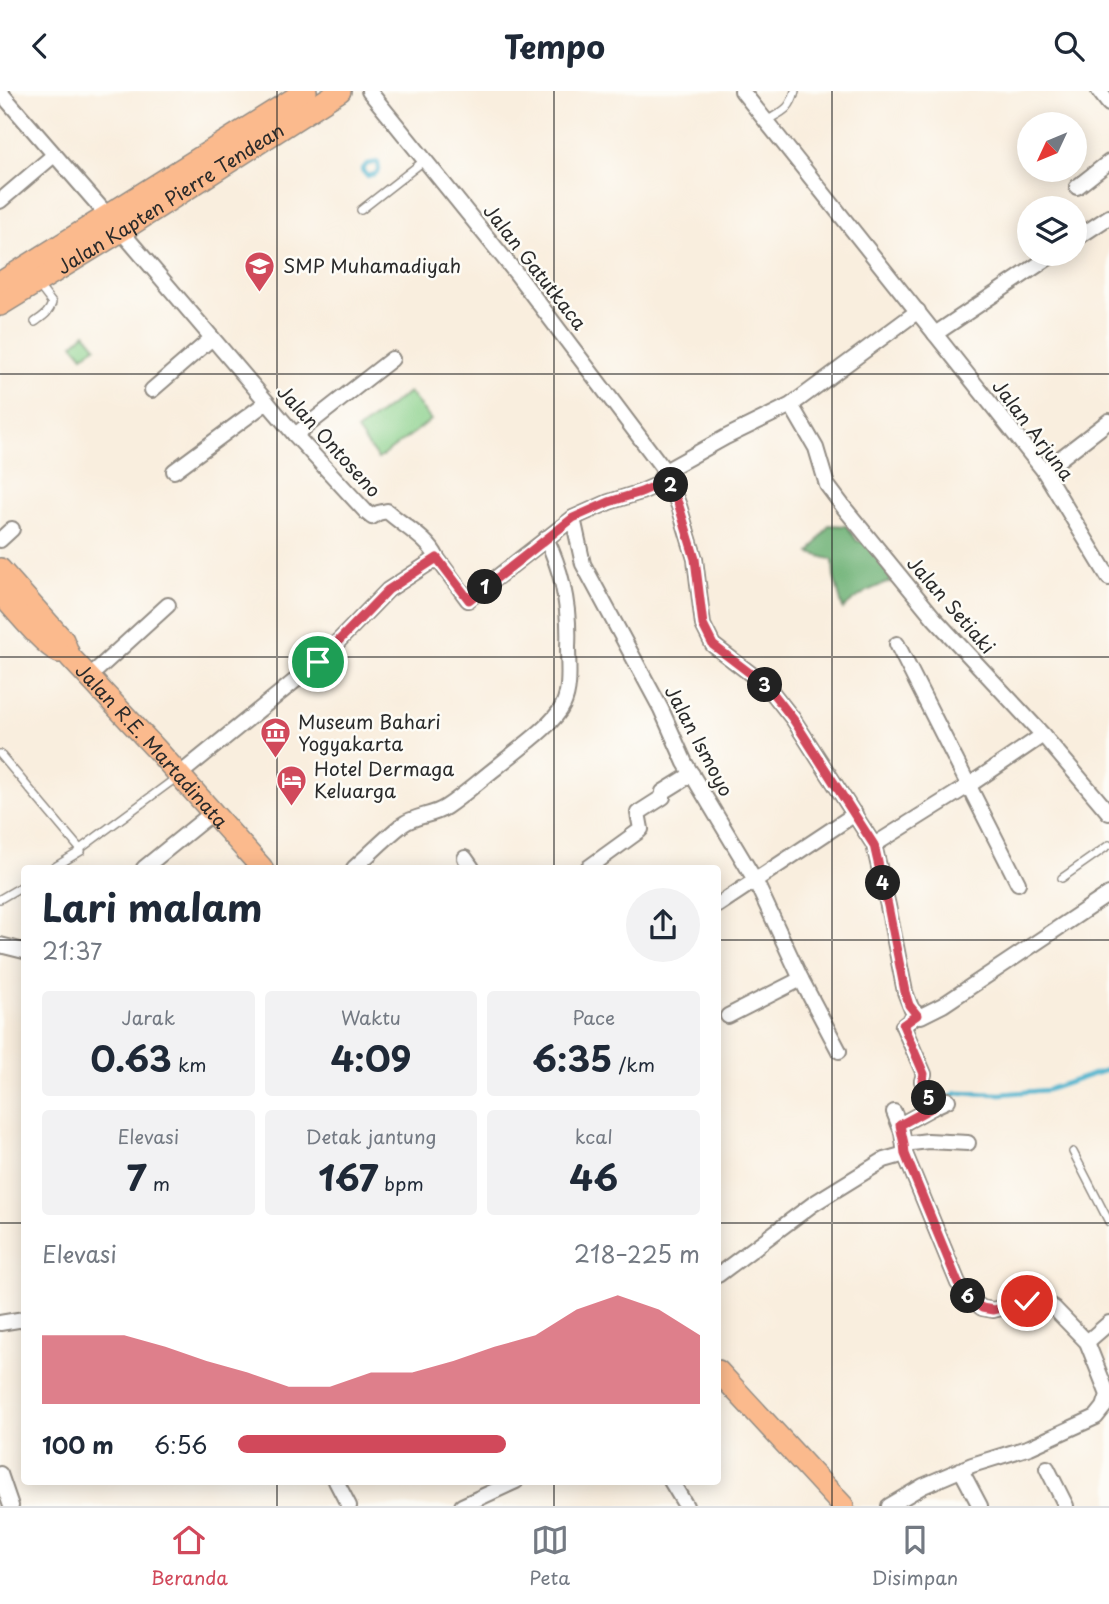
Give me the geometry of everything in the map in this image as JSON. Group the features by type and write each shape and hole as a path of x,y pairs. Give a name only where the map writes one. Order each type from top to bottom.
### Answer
{"main road":[{"name":"Jalan Kapten Pierre Tendean","path":"0,283 306,91"},
{"name":"Jalan Kapten Pierre Tendean","path":"0,305 340,91"},
{"name":"Jalan R.E. Martadinata","path":"0,569 64,640 70,657"},
{"name":"Jalan R.E. Martadinata","path":"3,601 54,649 70,657 259,865"},
{"path":"721,1377 843,1506"}],"street":[{"name":"Jalan Gatutkaca","path":"369,91 516,273 665,471 695,559 703,625 713,645 768,687 793,719 874,845 905,992 909,1005 917,1015"},
{"name":"Jalan Arjuna","path":"742,91 1044,471 1109,578"},
{"path":"1099,91 1109,104"},
{"name":"Jalan Ontoseno","path":"0,92 295,435 367,513 372,517 387,511 421,538 433,550 469,600 573,518 657,485 665,471"},
{"path":"0,201 54,155"},
{"path":"1077,187 1109,162"},
{"path":"1087,231 1109,217"},
{"path":"935,334 1036,266"},
{"path":"665,471 791,405 918,311"},
{"path":"152,390 212,338"},
{"path":"295,435 392,359"},
{"path":"174,471 267,402"},
{"name":"Jalan Setiaki","path":"791,405 816,448 827,485 845,509 934,618 1043,735 1109,813"},
{"path":"1044,471 1109,421"},
{"name":"Jalan Ismoyo","path":"573,518 583,564 661,709 685,764 755,880 800,979 839,1052"},
{"path":"0,540 12,529"},
{"path":"357,865 402,825 435,813 455,801 540,731 564,704 569,619 556,560 546,538"},
{"path":"180,775 318,662 388,590 437,558"},
{"path":"89,677 168,605"},
{"path":"897,644 1018,883"},
{"path":"874,845 1043,735"},
{"path":"592,865 639,831 641,826 638,813 663,797 663,792 692,774"},
{"path":"148,865 212,813"},
{"path":"721,903 855,814"},
{"path":"933,1107 922,1081 924,1074 902,1023 943,1005 1109,894"},
{"path":"0,945 21,950"},
{"path":"728,1016 800,979"},
{"path":"721,1273 898,1141 933,1107 948,1100"},
{"path":"898,1141 968,1143"},
{"path":"889,1506 923,1486 1030,1447 1096,1417 1104,1407 1108,1395 1087,1342 1054,1308 1040,1298 993,1310 982,1308 958,1283 898,1141"},
{"path":"0,1323 21,1320"},
{"path":"1087,1342 1109,1323"},
{"path":"1047,1468 1066,1506"},
{"path":"961,1470 981,1506"},
{"path":"0,1474 11,1506"},
{"path":"338,1485 349,1506"},
{"path":"462,1506 507,1485"},
{"path":"673,1485 686,1506"}],"lane":[{"path":"766,121 792,103 795,91"},
{"path":"361,211 425,160"},
{"path":"35,322 46,314 52,303 37,283"},
{"path":"0,754 80,849"},
{"path":"58,865 81,851 80,849 180,775"},
{"path":"1062,878 1109,845"},
{"path":"0,899 21,887"},
{"path":"1073,1152 1109,1222"}],"green space":[{"path":"85,333 96,346 83,356 73,344"},
{"path":"409,392 431,420 378,459 357,431"},
{"path":"829,525 847,526 857,541 874,544 899,573 890,576 891,582 877,586 843,609 834,577 833,560 810,553"}],"waterway":[{"path":"378,162 379,170 375,174 367,176 362,170 367,164 378,162"},
{"path":"950,1097 957,1093 1001,1094 1047,1090 1109,1069"}],"place":[{"name":"SMP Muhamadiyah","path":"260,293"},
{"name":"Museum Bahari Yogyakarta","path":"275,760"},
{"name":"Hotel Dermaga Keluarga","path":"291,807"}],"route":[{"path":"318,662 388,590 437,558 469,600 573,518 657,485 665,471 675,493 695,559 703,625 713,645 768,687 793,719 874,845 905,992 909,1005 917,1015 903,1025 924,1074 922,1081 933,1107 900,1125 905,1154 958,1283 982,1308 993,1310 1027,1301"}]}
